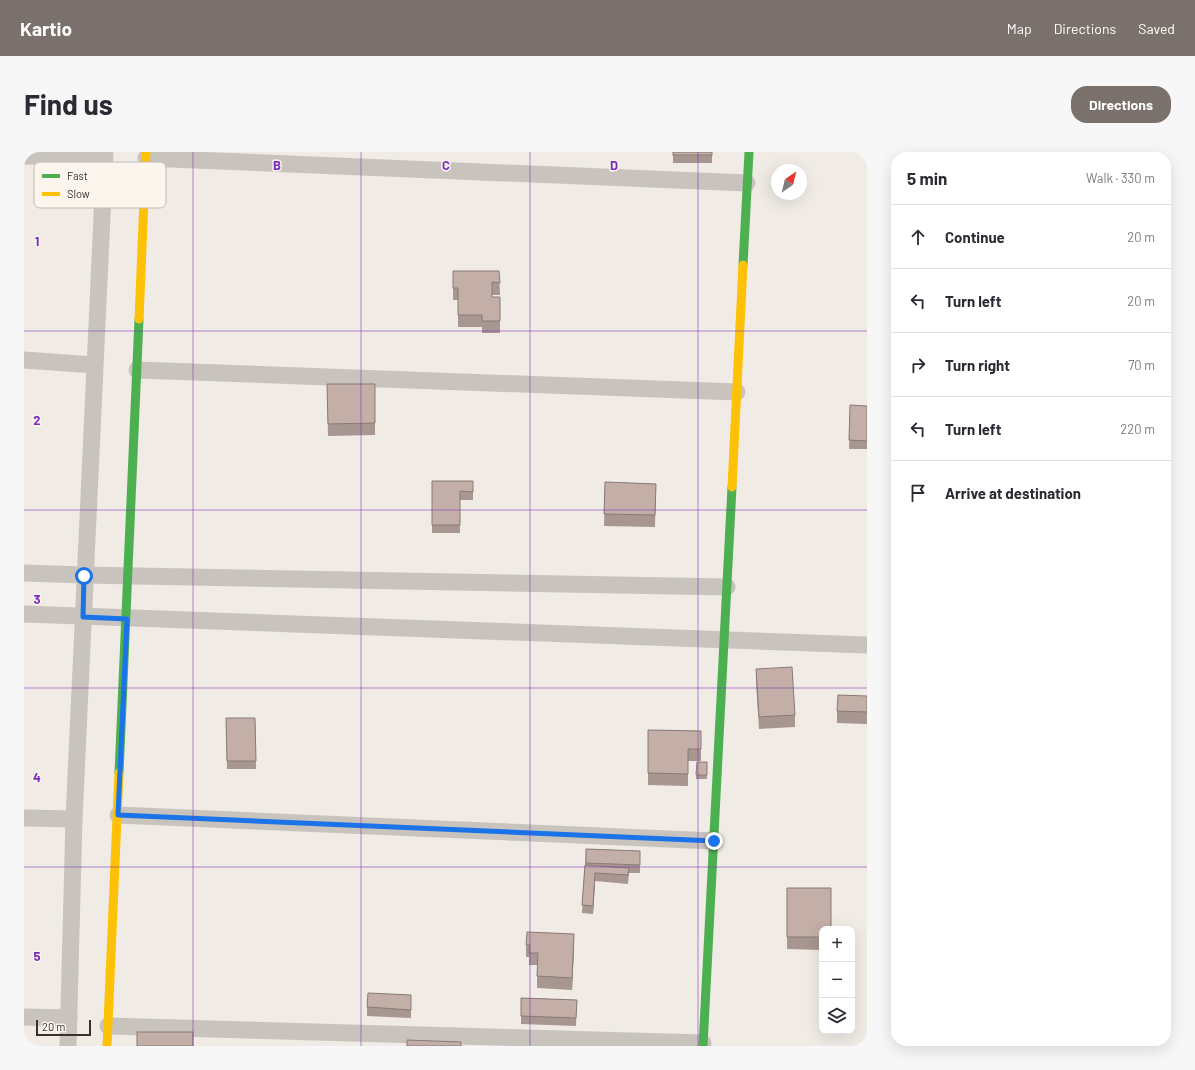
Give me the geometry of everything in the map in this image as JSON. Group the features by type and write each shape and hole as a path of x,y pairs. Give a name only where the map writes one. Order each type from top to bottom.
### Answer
{"street":[{"path":"108,1026 703,1044 749,152"},
{"path":"24,156 105,155"},
{"path":"146,155 748,183"},
{"path":"68,1046 74,819 84,576 102,208"},
{"path":"108,1046 144,208"},
{"path":"24,360 94,365"},
{"path":"137,370 737,392"},
{"path":"24,573 84,576 727,587"},
{"path":"24,614 127,619 867,645"},
{"path":"118,815 714,841"},
{"path":"24,818 74,819"},
{"path":"24,1017 69,1018"}],"building":[{"path":"673,152 712,152 712,155 673,155"},
{"path":"453,271 499,271 500,283 492,282 492,297 500,297 500,321 482,321 482,315 458,315 458,288 453,288"},
{"path":"327,384 375,384 375,423 328,424"},
{"path":"850,405 867,406 867,441 849,440"},
{"path":"432,481 473,481 473,492 460,491 460,525 432,525"},
{"path":"605,482 656,484 655,515 604,514"},
{"path":"792,667 795,715 759,717 756,669"},
{"path":"838,695 867,696 867,712 837,711"},
{"path":"226,718 255,718 256,761 227,761"},
{"path":"648,730 701,731 701,749 688,749 688,774 648,773"},
{"path":"697,762 707,762 707,775 696,775"},
{"path":"586,849 640,851 640,865 586,863"},
{"path":"585,865 629,868 628,875 595,873 593,906 582,905"},
{"path":"787,888 831,888 831,926 819,926 819,937 787,937"},
{"path":"527,932 574,934 572,978 537,976 538,953 529,953 530,945 526,945"},
{"path":"368,993 411,995 411,1010 367,1007"},
{"path":"521,998 577,1000 576,1018 521,1016"},
{"path":"137,1032 193,1032 193,1046 137,1046"},
{"path":"407,1040 461,1042 461,1046 407,1046"}],"traffic: fast":[{"path":"743,265 749,152"},
{"path":"119,773 139,319"},
{"path":"703,1046 732,487"}],"traffic: slow":[{"path":"146,152 146,162"},
{"path":"139,319 144,208"},
{"path":"732,487 743,265"},
{"path":"107,1046 119,773"}],"route":[{"path":"84,576 83,617 127,619 118,815 714,841"}]}
